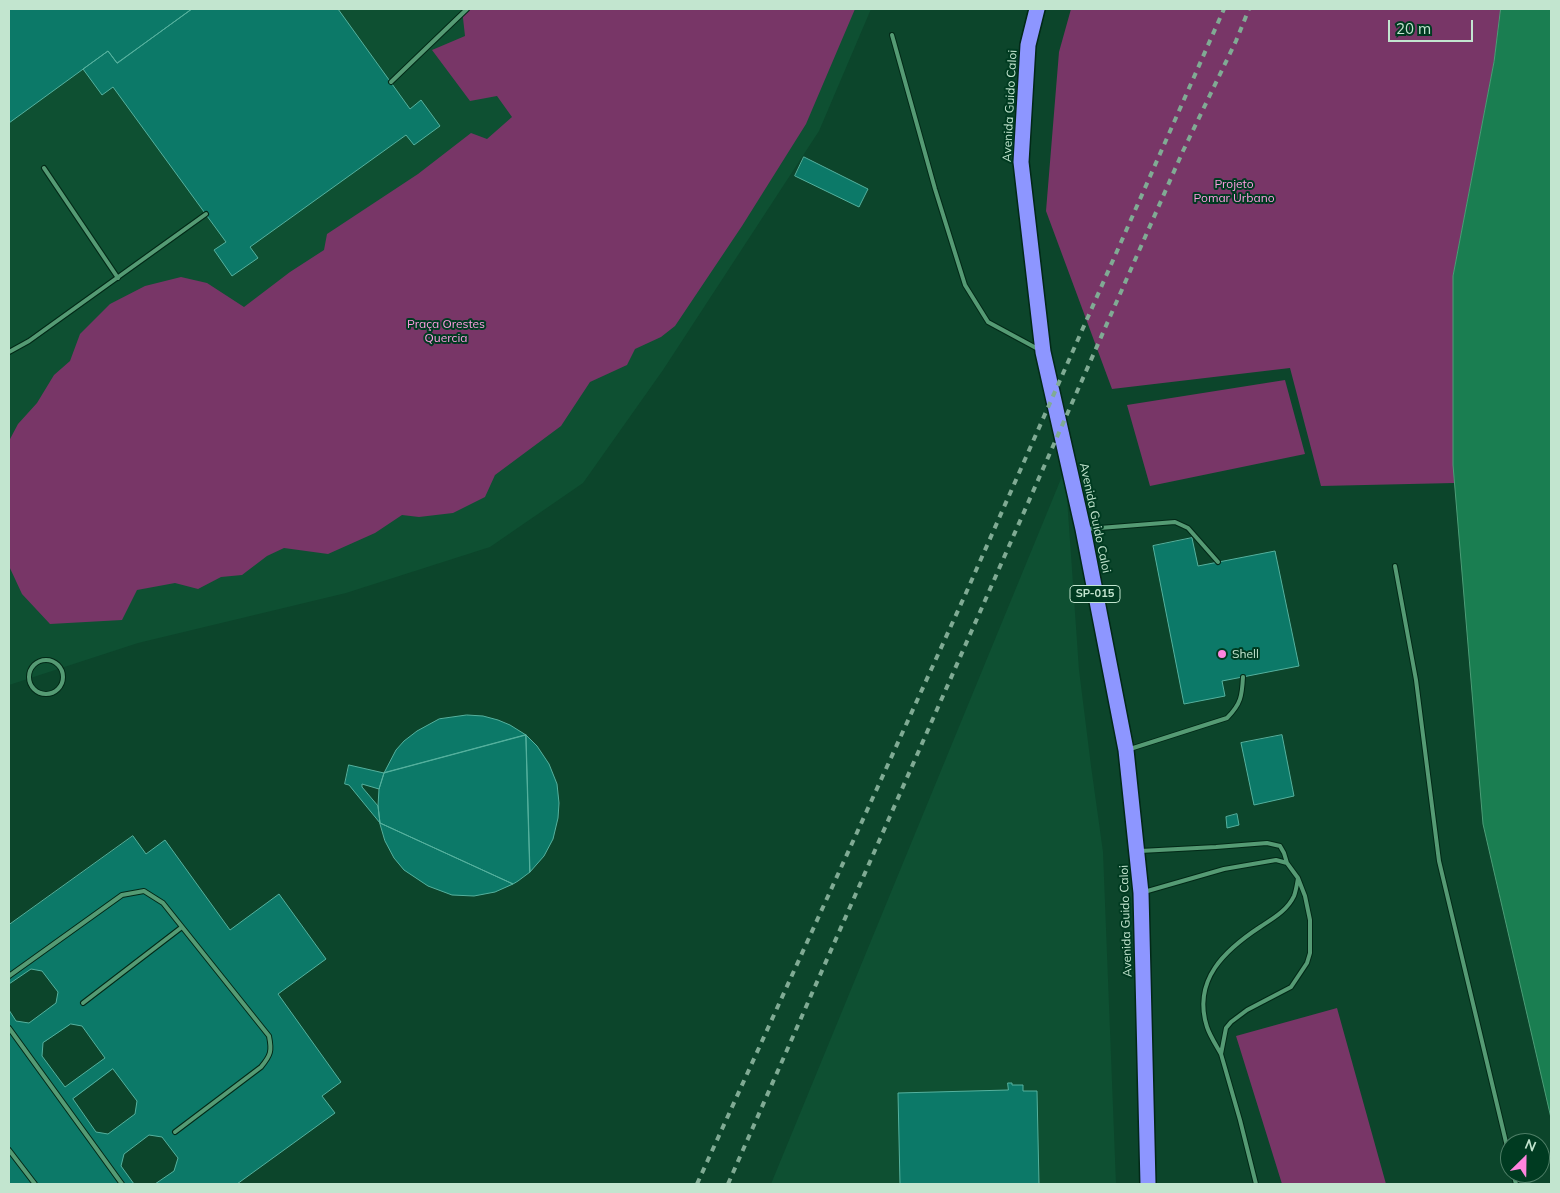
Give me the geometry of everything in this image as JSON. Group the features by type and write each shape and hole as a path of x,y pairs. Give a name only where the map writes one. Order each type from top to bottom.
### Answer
{"highway":[{"name":"Avenida Guido Caloi","path":"1037,9 1028,45 1021,162 1043,352 1083,529 1126,750 1142,893 1148,1184"}],"lane":[{"path":"391,82 467,9"},
{"path":"892,35 935,189 965,285 988,322 1043,352"},
{"path":"44,168 118,278"},
{"path":"9,352 30,341 206,214"},
{"path":"1083,529 1175,522 1188,528 1218,562"},
{"path":"1395,566 1416,680 1439,861 1504,1133"},
{"path":"42,660 50,660 56,663 62,670 63,678 60,687 54,692 45,694 37,691 31,684 31,669 42,660"},
{"path":"1126,750 1227,718 1237,708 1242,696 1243,677"},
{"path":"1138,851 1267,842 1280,846 1287,863 1298,878 1305,896 1310,920 1310,953 1307,964 1291,987 1247,1010 1230,1022 1226,1028 1221,1054"},
{"path":"1142,893 1224,869 1276,860 1287,863"},
{"path":"1256,1184 1221,1054 1207,1027 1203,1002 1208,980 1220,958 1237,943 1283,911 1294,897 1298,878"},
{"path":"9,976 122,895 144,891 163,903 269,1036 271,1046 269,1057 261,1067 174,1132"},
{"path":"83,1003 182,927"},
{"path":"9,1028 122,1184"},
{"path":"9,1150 35,1184"}],"shaded area":[{"name":"Praça Orestes Quercia","path":"9,9 871,9 819,131 663,370 583,483 490,547 346,593 138,643 9,685"},
{"path":"1501,9 1551,9 1551,1118 1483,824 1453,465 1453,276 1494,62"},
{"path":"1065,469 1079,670 1103,852 1116,1184 771,1184"}],"green space":[{"name":"Praça Orestes Quercia","path":"462,9 855,9 806,124 742,226 675,326 661,337 635,349 627,365 590,382 561,426 495,475 485,497 453,513 419,517 402,515 375,533 328,554 284,548 267,556 242,575 221,577 198,589 175,583 137,590 122,620 50,624 22,594 9,566 9,441 18,424 37,403 54,375 70,361 80,334 110,304 145,286 181,277 207,283 244,307 290,272 324,250 327,234 418,174 471,133 487,139 512,117 497,96 470,101 432,50 465,36"},
{"name":"Projeto Pomar Urbano","path":"1071,9 1501,9 1494,62 1453,276 1454,483 1321,486 1290,368 1112,389 1046,211 1059,52"},
{"path":"1285,380 1305,454 1150,486 1127,405"},
{"path":"1337,1008 1386,1184 1282,1184 1236,1036"}],"building":[{"path":"9,9 192,9 117,63 108,51 9,123"},
{"path":"192,9 338,9 410,109 421,100 440,126 414,145 406,135 250,247 258,258 232,276 214,250 226,242 113,87 102,95 83,69 108,51 117,63"},
{"path":"804,157 868,189 859,207 795,176"},
{"path":"1192,538 1198,566 1275,551 1299,666 1222,681 1225,696 1184,704 1153,546"},
{"path":"467,715 483,716 498,720 526,735 384,773 396,750 417,731 439,719"},
{"path":"526,735 530,872 518,881 513,884 380,823 379,789 384,773"},
{"path":"526,735 537,746 549,764 557,784 559,803 553,839 544,856 530,872"},
{"path":"1282,735 1294,796 1254,805 1241,743"},
{"path":"349,765 384,773 379,789 362,784 362,787 378,806 380,823 349,785 345,784"},
{"path":"1237,814 1239,825 1227,828 1226,817"},
{"path":"380,823 513,884 495,892 474,896 452,895 428,886 404,870 394,858 385,841"},
{"path":"133,836 146,854 165,840 230,930 279,894 326,959 278,994 341,1082 322,1096 335,1113 237,1184 155,1184 174,1171 178,1158 162,1137 149,1135 124,1154 121,1166 134,1184 9,1184 9,1010 16,1021 29,1023 56,1003 58,992 42,971 31,969 9,984 9,925","holes":["71,1024 82,1026 105,1058 65,1087 42,1056 43,1043","113,1069 137,1101 135,1114 108,1134 96,1132 73,1099"]},
{"path":"1008,1083 1023,1085 1023,1091 1037,1091 1039,1184 900,1184 898,1093 1008,1090"}],"railway":[{"path":"697,1184 966,593 1224,9"},
{"path":"728,1184 1183,151 1236,41 1249,9"}],"place":[{"name":"Shell","path":"1222,654"}]}
